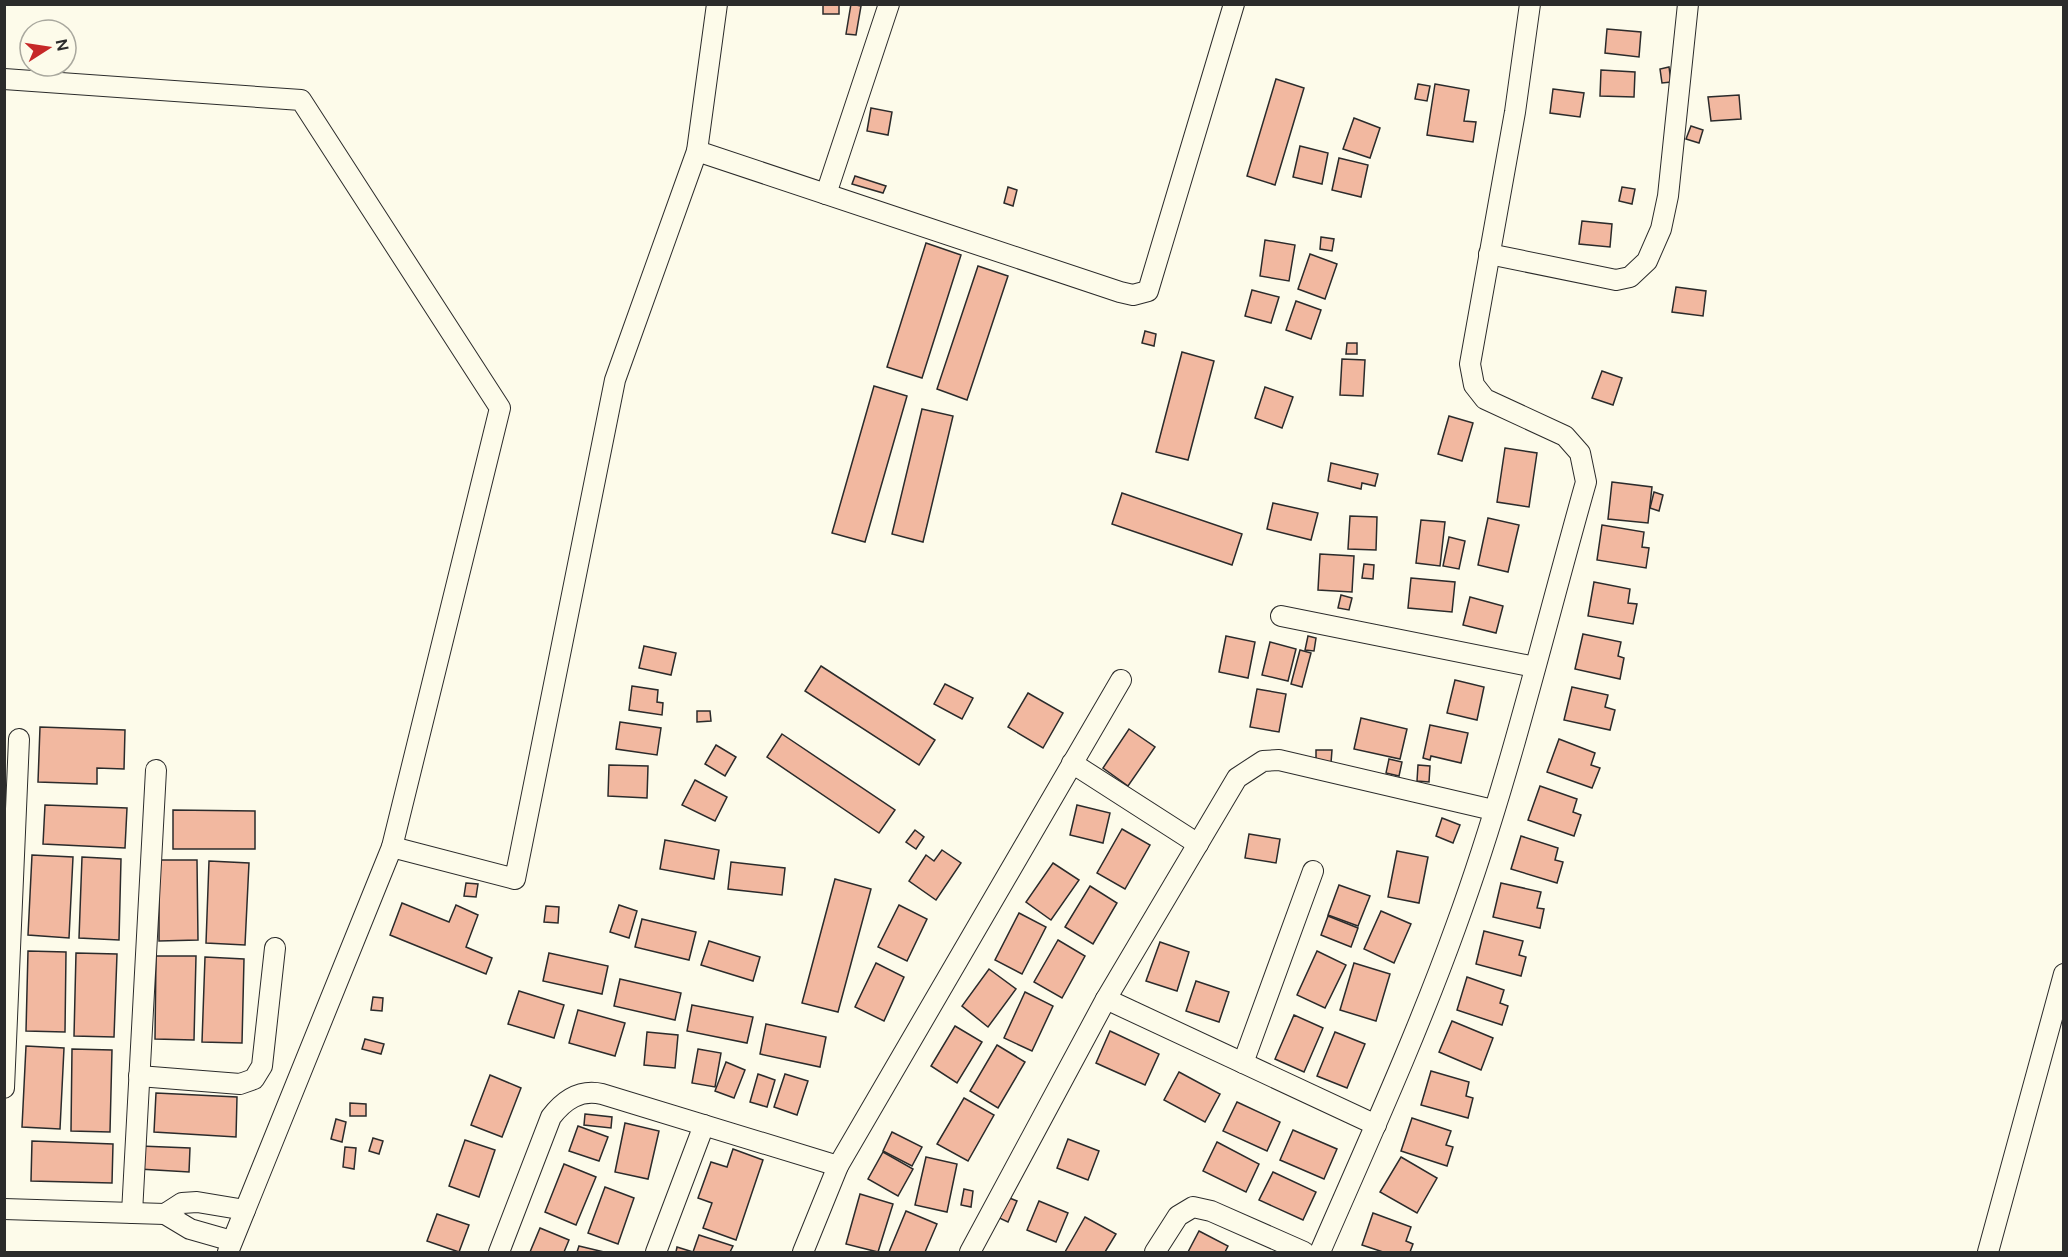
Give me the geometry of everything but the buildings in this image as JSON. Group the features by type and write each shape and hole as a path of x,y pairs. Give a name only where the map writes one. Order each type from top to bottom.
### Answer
{"street":[{"path":"392,847 515,879 615,380 697,150 717,4"},
{"path":"826,194 889,4"},
{"path":"697,150 1120,292 1132,295 1148,291 1234,4"},
{"path":"1320,1252 1376,1125 1456,926 1535,667 1586,482 1580,453 1565,436 1485,399 1474,385 1470,364 1515,112 1530,4"},
{"path":"1489,254 1616,280 1630,277 1647,261 1661,229 1668,196 1688,4"},
{"path":"4,79 301,99 500,408 392,847 230,1247 190,1229 165,1214 4,1209"},
{"path":"1281,616 1535,667"},
{"path":"803,1252 838,1166 917,1035 1121,680"},
{"path":"4,1088 19,739"},
{"path":"970,1252 1106,999 1237,778 1263,761 1279,760 1493,810"},
{"path":"1072,763 1198,844"},
{"path":"132,1213 156,770"},
{"path":"1243,1063 1313,871"},
{"path":"139,1076 240,1084 254,1079 262,1066 275,948"},
{"path":"1988,1252 2064,974"},
{"path":"1106,999 1376,1125"},
{"path":"499,1252 551,1117 570,1098 591,1092 838,1166"},
{"path":"656,1252 704,1125"},
{"path":"165,1214 182,1203 197,1202 245,1210"},
{"path":"1155,1252 1178,1216 1193,1207 1211,1211 1304,1252"}]}
